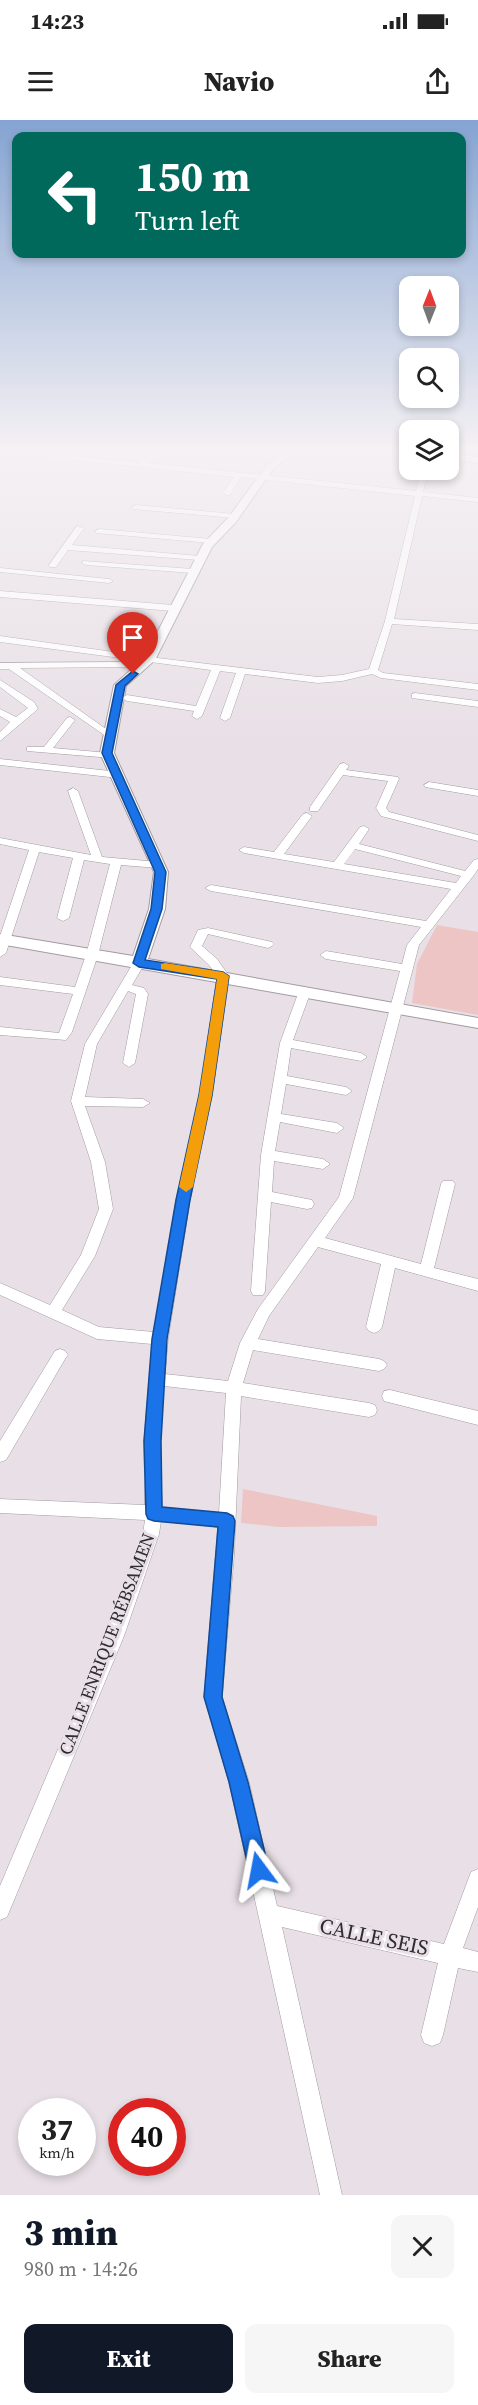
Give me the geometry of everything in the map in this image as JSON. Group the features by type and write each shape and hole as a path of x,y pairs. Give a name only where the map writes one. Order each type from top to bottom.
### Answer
{"main road":[{"path":"139,963 157,909 161,872 119,775 107,753 120,685 147,662 173,608 207,547"},
{"path":"2,944 92,955 223,976 478,1023"}],"street":[{"path":"53,565 66,547 199,558"},
{"path":"373,671 389,621 407,547"},
{"path":"86,563 193,571"},
{"path":"0,570 109,581"},
{"path":"0,594 173,608"},
{"path":"389,621 478,627"},
{"path":"0,639 147,662 327,681 373,671 381,675 478,687"},
{"path":"0,666 147,662"},
{"path":"11,666 110,736"},
{"path":"127,698 198,713 216,669"},
{"path":"225,718 241,671"},
{"path":"0,683 31,704 33,709 16,721 0,738"},
{"path":"415,696 478,704"},
{"path":"0,712 16,721"},
{"path":"46,751 70,720"},
{"path":"30,749 109,756"},
{"path":"3,759 119,775"},
{"path":"277,856 342,769 394,779 381,811 478,838"},
{"path":"429,785 478,793"},
{"path":"73,791 98,860"},
{"path":"429,825 478,827"},
{"path":"337,866 364,829"},
{"path":"0,841 98,860 158,865"},
{"path":"352,845 468,874"},
{"path":"2,944 35,849"},
{"path":"244,850 459,887"},
{"path":"63,918 79,857"},
{"path":"400,877 410,860"},
{"path":"0,1031 62,1037 92,955 116,862"},
{"path":"331,2195 238,1782 213,1697 227,1521 234,1388 248,1343 263,1313 346,1198 405,968 413,945 478,862"},
{"path":"211,888 428,925"},
{"path":"223,976 213,962 196,947 202,932 268,944"},
{"path":"326,955 405,968"},
{"path":"53,1312 88,1256 106,1209 98,1162 78,1101 91,1044 139,963"},
{"name":"CALLE ENRIQUE RÉBSAMEN","path":"2,1900 115,1635 151,1534 154,1514 152,1441 160,1339 183,1200 206,1095 223,976"},
{"path":"0,981 80,992"},
{"path":"124,986 140,990 142,994 129,1063"},
{"path":"258,1291 268,1155 286,1043 305,991"},
{"path":"286,1043 361,1057"},
{"path":"282,1079 346,1091"},
{"path":"78,1101 143,1103"},
{"path":"275,1117 337,1128"},
{"path":"268,1155 323,1164"},
{"path":"426,1271 448,1184"},
{"path":"265,1196 307,1204"},
{"path":"315,1241 478,1285"},
{"path":"374,1328 388,1261"},
{"path":"0,1289 97,1334 160,1339"},
{"path":"248,1343 379,1365"},
{"path":"0,1455 60,1354"},
{"path":"156,1379 234,1388 369,1410"},
{"path":"390,1396 478,1418"},
{"path":"0,1506 154,1514 227,1521"},
{"path":"432,2035 451,1954 478,1879"},
{"name":"CALLE SEIS","path":"269,1914 478,1962"}],"shaded area":[{"path":"437,925 478,932 478,1015 412,1003 417,964"},
{"path":"243,1489 377,1516 377,1526 279,1527 241,1523"}],"slow traffic":[{"path":"165,967 223,976 206,1095 186,1187"}],"route":[{"path":"133,674 120,685 107,753 119,775 161,872 157,909 139,963 223,976 206,1095 183,1200 160,1339 152,1441 154,1514 227,1521 213,1697 238,1782 259,1870"}]}
